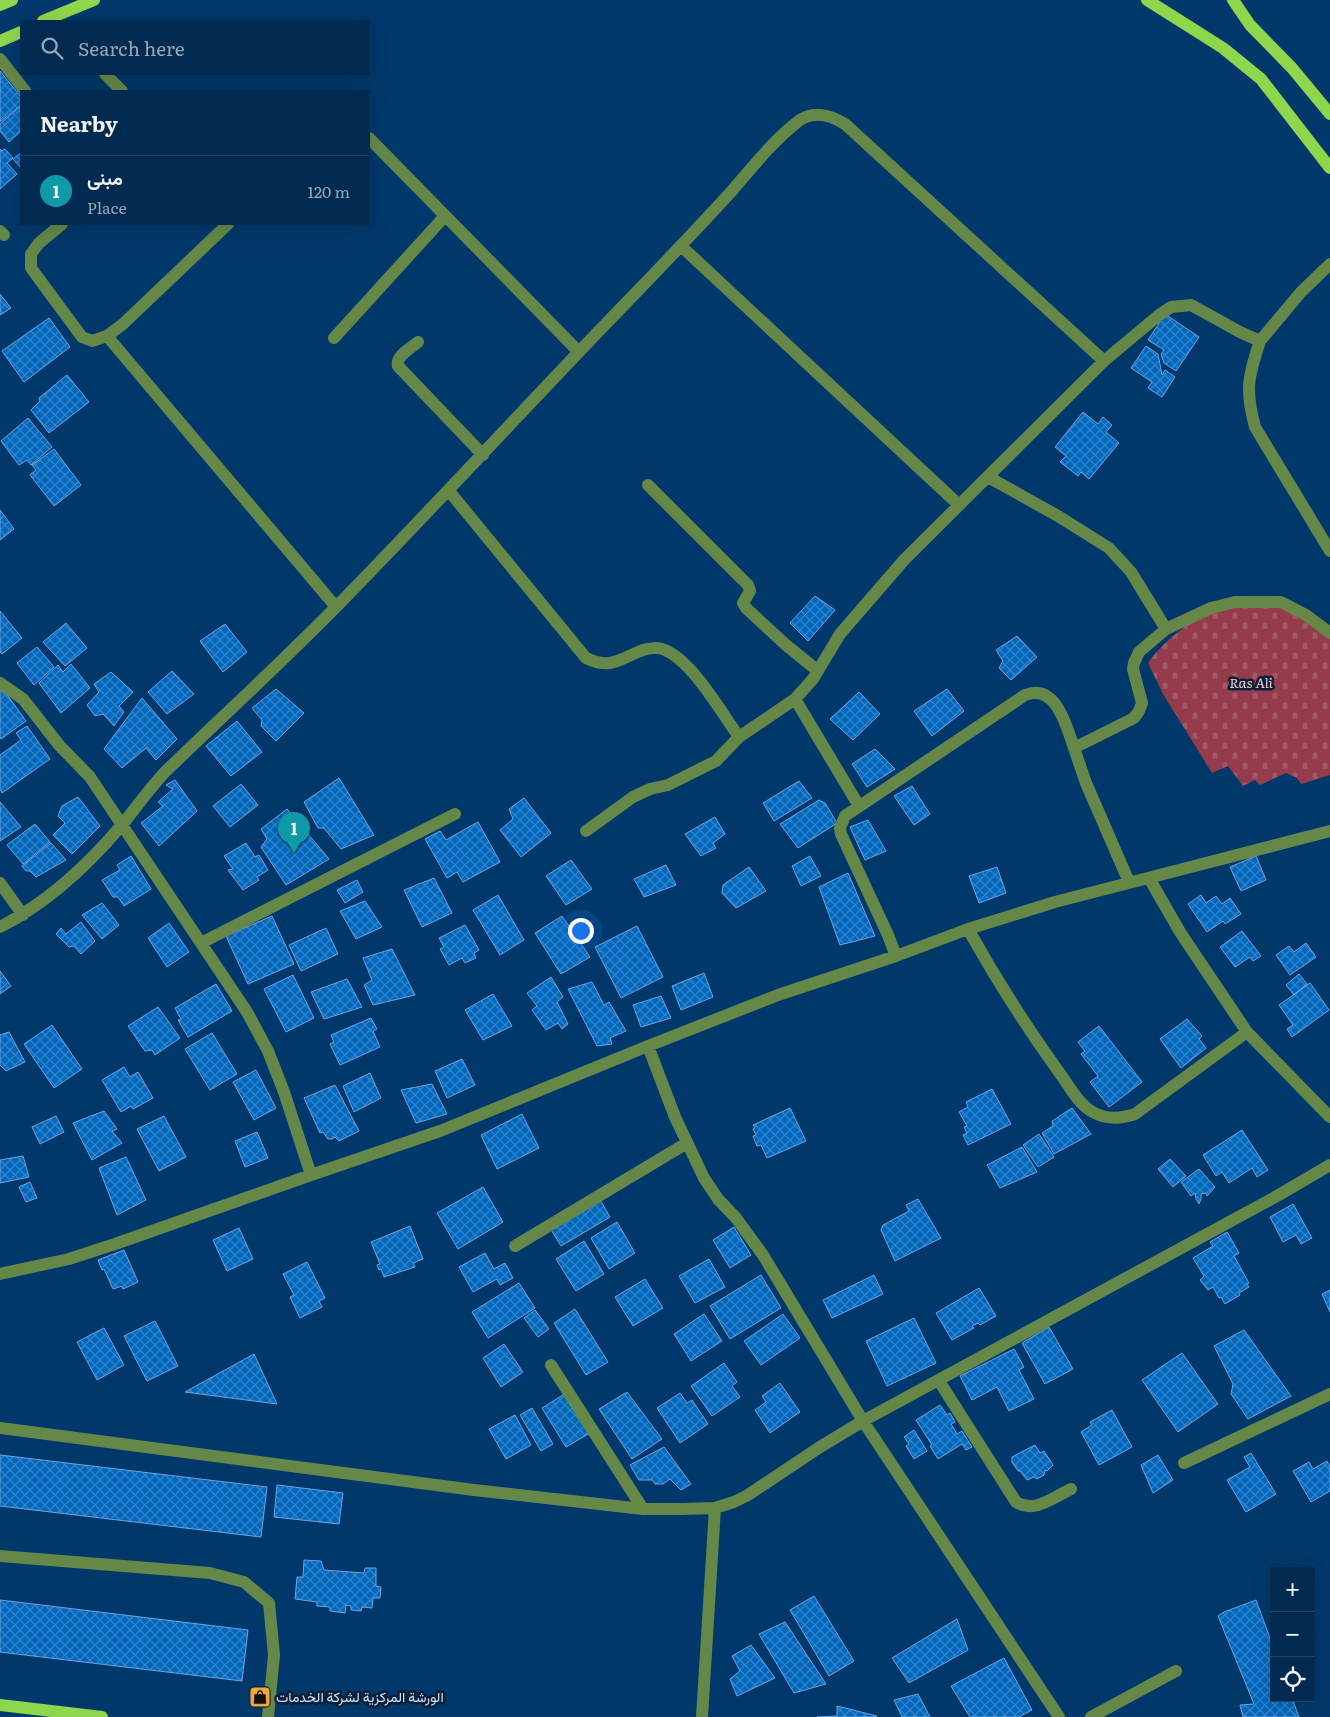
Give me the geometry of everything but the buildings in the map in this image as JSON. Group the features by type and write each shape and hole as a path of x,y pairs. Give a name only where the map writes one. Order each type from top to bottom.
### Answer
{"main road":[{"path":"0,5 12,0"},
{"path":"59,18 94,0"},
{"path":"1147,0 1223,48 1261,79 1330,168"},
{"path":"1233,0 1250,25 1292,68 1330,114"},
{"path":"0,42 20,32"},
{"path":"0,1705 102,1717"}],"street":[{"path":"0,60 25,90"},
{"path":"106,75 121,90"},
{"path":"0,927 23,915 72,876 122,825 165,772 336,607 449,491 681,246 772,146 798,121 811,115 823,115 834,117 844,124 870,145 1104,361"},
{"path":"370,139 579,352"},
{"path":"334,338 445,216"},
{"path":"61,225 39,243 31,254 31,268 82,337 92,341 106,336 123,324 227,225"},
{"path":"681,246 959,505"},
{"path":"1330,264 1302,292 1260,341 1251,368 1248,390 1249,406 1255,427 1330,551"},
{"path":"586,831 632,798 650,789 668,785 716,761 739,737 795,699 818,671 840,634 897,568 1104,361 1165,311 1171,307 1191,305 1260,341"},
{"path":"106,336 336,607"},
{"path":"418,342 399,358 398,366 482,455"},
{"path":"988,477 1058,516 1108,548 1132,572 1166,629"},
{"path":"648,486 748,585 750,591 743,603 746,608 786,645 818,671"},
{"path":"449,491 586,658 606,665 644,650 652,648 664,649 694,674 739,737"},
{"path":"1074,748 1134,718 1139,712 1142,703 1133,669 1139,652 1166,629 1211,608 1235,602 1281,602 1306,614 1330,632"},
{"path":"0,683 23,699 59,745 90,777 247,1012 268,1051 287,1100 310,1175"},
{"path":"896,956 841,834 842,822 845,816 1018,699 1032,692 1039,692 1054,700 1086,783 1129,882"},
{"path":"795,699 859,806"},
{"path":"201,943 455,814"},
{"path":"0,1274 69,1259 440,1131 778,995 896,956 968,929 1055,902 1330,831"},
{"path":"1149,878 1191,948 1247,1032 1330,1117"},
{"path":"0,884 23,915"},
{"path":"968,929 993,974 1044,1051 1080,1100 1088,1109 1097,1114 1112,1118 1135,1114 1247,1032"},
{"path":"648,1046 675,1117 704,1178 718,1199 736,1218 763,1254 863,1420 1060,1717"},
{"path":"515,1246 687,1143"},
{"path":"0,1428 474,1490 642,1509 714,1508 734,1502 748,1495 820,1446 863,1420 939,1381 1277,1196 1330,1165"},
{"path":"551,1365 642,1509"},
{"path":"939,1381 1016,1502 1022,1506 1037,1506 1071,1488"},
{"path":"1184,1463 1330,1394"},
{"path":"702,1717 714,1508"},
{"path":"0,1556 210,1573 244,1582 269,1603 274,1655 268,1717"},
{"path":"1090,1717 1176,1671"}],"green space":[{"name":"Ras Ali","path":"1283,603 1330,633 1330,775 1301,784 1297,778 1286,773 1260,785 1255,780 1243,786 1228,766 1212,773 1163,694 1148,663 1172,637 1193,621 1215,609 1232,605"}],"place":[{"name":"مبنى","path":"294,853"},
{"name":"الورشة المركزية لشركة الخدمات","path":"260,1697"}]}
